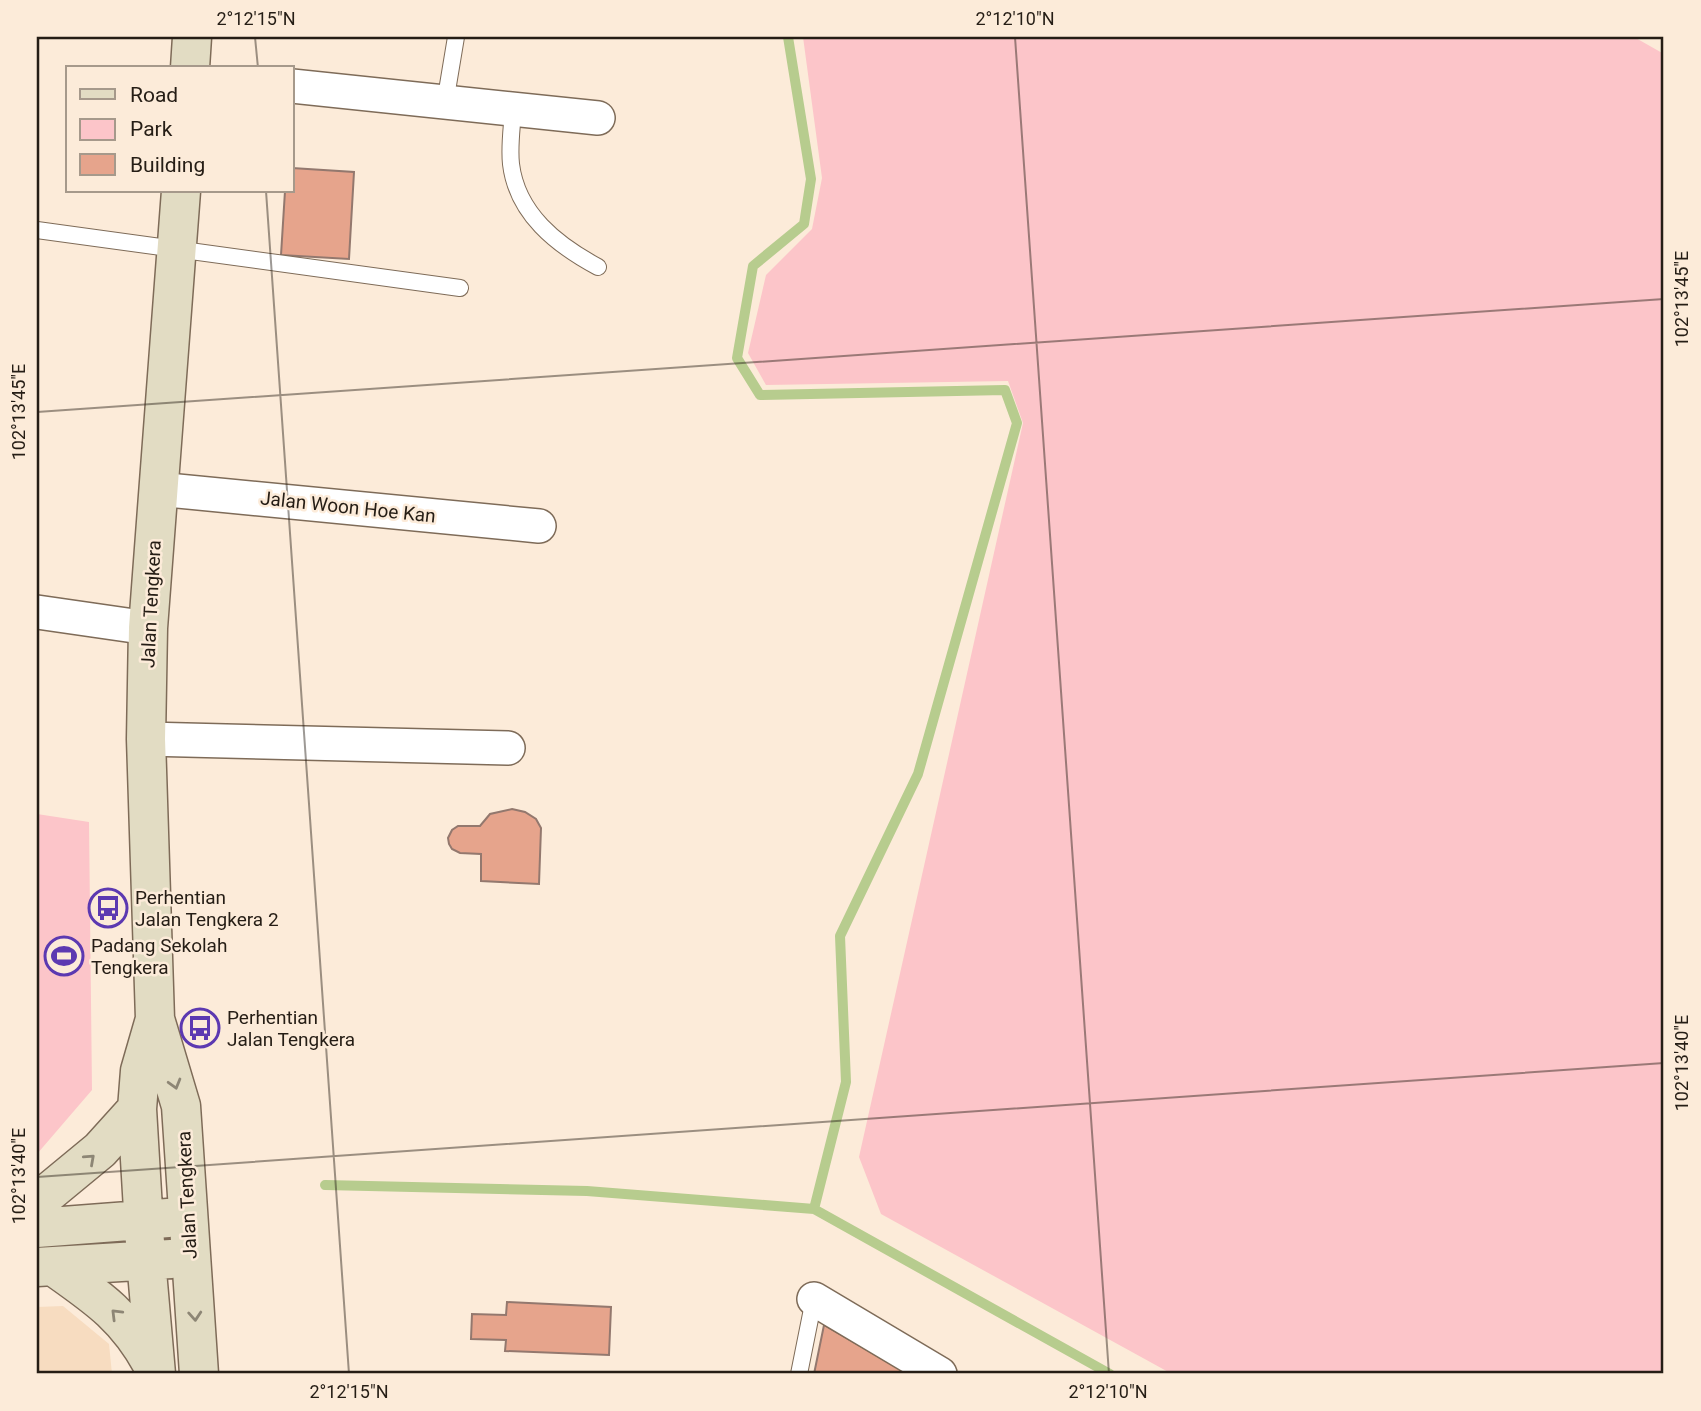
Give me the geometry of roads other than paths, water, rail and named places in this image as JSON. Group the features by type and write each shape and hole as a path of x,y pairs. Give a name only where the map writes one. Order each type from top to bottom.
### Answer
{"main road":[{"path":"190,66 192,37"},
{"name":"Jalan Tengkera","path":"181,192 148,628 146,739 155,1018 181,1106 199,1374"},
{"name":"Jalan Tengkera","path":"155,1018 140,1071 137,1109 156,1372"},
{"path":"37,1202 100,1150 137,1109"},
{"path":"37,1228 187,1217"},
{"path":"45,1267 190,1258"},
{"path":"45,1267 97,1297 120,1317 139,1339 156,1372"}],"street":[{"path":"294,86 598,118"},
{"name":"Jalan Woon Hoe Kan","path":"157,489 539,526"},
{"path":"37,612 148,628"},
{"path":"146,739 509,748"},
{"path":"814,1299 940,1374"}],"lane":[{"path":"445,103 456,37"},
{"path":"513,110 510,146 512,166 523,198 548,234 567,250 598,267"},
{"path":"37,230 460,288"},
{"path":"799,1374 814,1299"}],"waterway":[{"path":"788,37 811,179 804,224 753,266 737,358 760,395 1005,390 1017,423 918,774 840,936 846,1082 814,1209"},
{"path":"325,1185 587,1191 814,1209 1110,1374"}],"place":[{"name":"Perhentian Jalan Tengkera 2","path":"108,908"},
{"name":"Padang Sekolah Tengkera","path":"64,956"},
{"name":"Perhentian Jalan Tengkera","path":"200,1028"}]}
